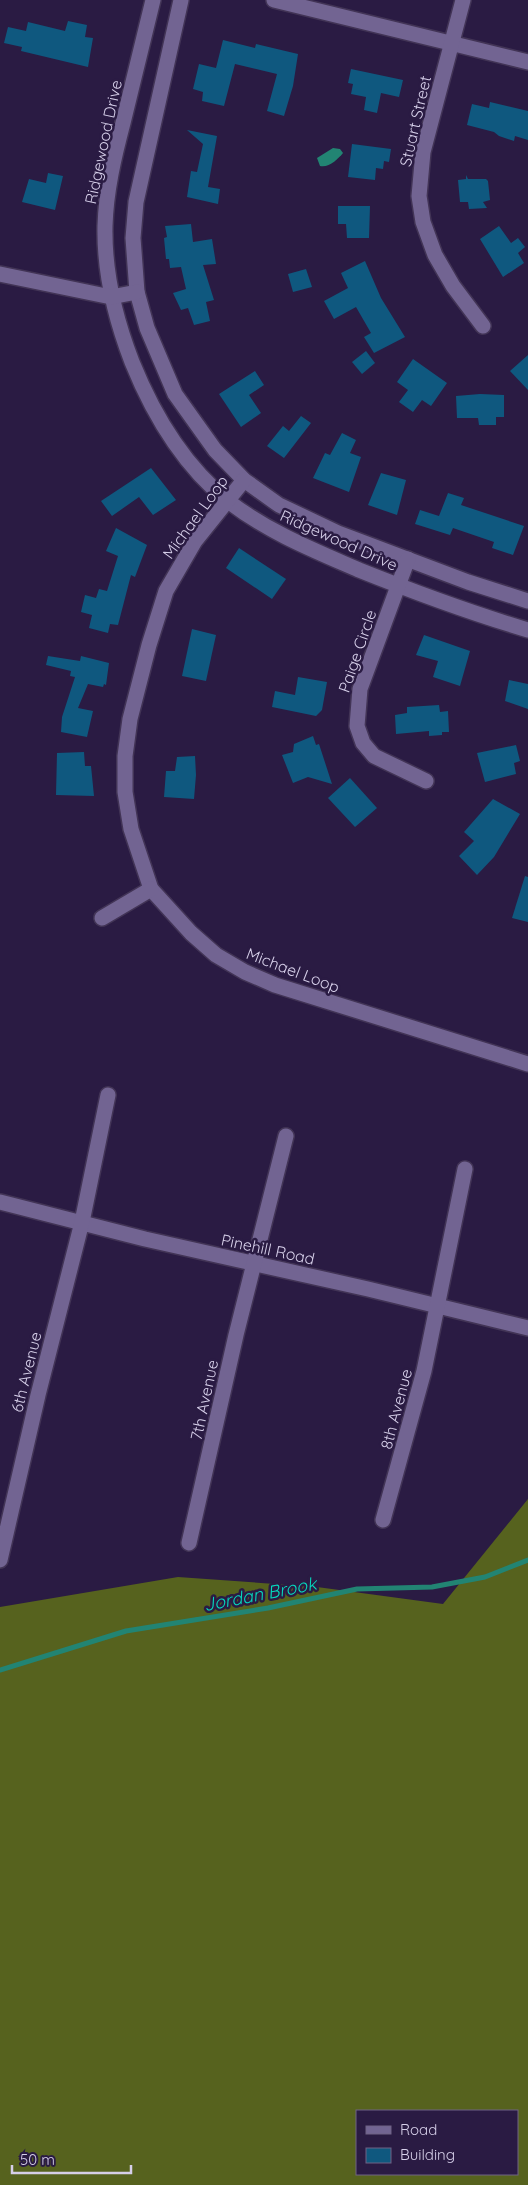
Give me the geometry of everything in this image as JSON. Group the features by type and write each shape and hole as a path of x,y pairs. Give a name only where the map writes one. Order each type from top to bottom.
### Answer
{"street":[{"name":"Ridgewood Drive","path":"153,0 108,188 105,244 111,297 122,336 136,370 168,434 189,462 228,500 281,535 398,586 528,630"},
{"name":"Ridgewood Drive","path":"180,0 136,202 133,257 137,292 147,328 175,394 214,450 244,480 279,505 308,520 408,559 528,601"},
{"path":"274,0 528,62"},
{"name":"Stuart Street","path":"463,0 421,163 419,202 422,222 435,256 448,278 483,326"},
{"path":"0,274 111,297 137,292"},
{"name":"Michael Loop","path":"244,480 195,541 166,591 148,646 130,719 125,756 125,792 132,829 151,889 190,933 216,955 245,972 285,988 528,1064"},
{"name":"Paige Circle","path":"408,559 360,689 357,726 363,743 374,756 426,781"},
{"path":"102,918 151,889"},
{"name":"6th Avenue","path":"0,1560 38,1395 82,1222 108,1095"},
{"name":"7th Avenue","path":"189,1543 253,1264 286,1136"},
{"name":"8th Avenue","path":"383,1520 424,1371 466,1169"},
{"name":"Pinehill Road","path":"0,1202 253,1264 528,1328"}],"shaded area":[{"path":"333,148 340,149 343,153 330,164 320,166 317,158"},
{"path":"528,1499 528,2185 0,2185 0,1607 178,1577 317,1587 443,1604"}],"building":[{"path":"68,21 87,25 85,37 93,38 88,67 21,51 22,47 4,43 8,27 26,31 28,22 65,31"},
{"path":"223,40 255,48 256,44 298,54 293,86 284,116 267,111 277,74 235,64 224,106 202,101 203,92 193,89 199,64 216,68"},
{"path":"351,69 403,80 399,97 381,93 377,113 364,110 366,97 351,94 353,84 348,83"},
{"path":"490,102 528,111 528,140 515,136 514,141 499,136 494,132 467,125 472,104 489,108"},
{"path":"187,130 217,136 208,187 220,189 218,204 187,197 191,171 197,172 203,144"},
{"path":"352,144 391,149 389,162 384,161 383,169 376,168 375,180 348,177"},
{"path":"48,173 63,176 55,210 22,202 29,179 46,183"},
{"path":"466,175 468,179 486,179 488,181 490,200 483,202 487,208 469,209 468,202 460,202 458,180 466,179"},
{"path":"338,206 370,206 369,238 347,238 346,224 338,224"},
{"path":"191,224 193,242 212,239 216,264 203,265 214,300 206,302 210,321 194,325 188,308 181,310 173,293 186,289 181,267 170,268 169,259 166,259 164,238 167,237 165,226"},
{"path":"499,226 511,243 518,238 525,247 518,253 524,263 503,277 480,239"},
{"path":"365,261 381,298 405,337 374,353 364,337 371,333 356,307 334,319 324,301 348,288 341,273"},
{"path":"306,269 312,287 293,292 288,274"},
{"path":"366,351 375,363 362,374 352,362"},
{"path":"528,355 528,390 510,371"},
{"path":"413,359 447,383 431,406 422,400 413,412 399,402 408,390 397,382"},
{"path":"255,371 264,385 249,395 261,413 241,427 219,394"},
{"path":"504,395 504,417 496,417 496,425 479,425 478,418 457,418 456,396"},
{"path":"301,416 311,423 284,458 267,446 283,426 289,431"},
{"path":"342,433 356,440 350,453 361,457 349,492 313,478 325,453 330,455"},
{"path":"151,468 176,500 153,515 139,497 112,516 101,501"},
{"path":"381,473 406,480 397,515 368,505"},
{"path":"448,493 464,498 461,505 524,526 513,555 492,548 494,542 453,528 450,535 415,524 420,510 439,516"},
{"path":"116,528 147,545 135,577 131,575 118,625 110,624 108,633 89,628 92,615 81,612 85,595 96,598 99,589 107,591 118,556 106,551"},
{"path":"239,548 286,579 272,599 226,568"},
{"path":"192,629 216,635 206,681 182,676"},
{"path":"424,635 470,651 460,686 433,677 438,661 416,655"},
{"path":"48,656 80,661 81,656 109,663 106,685 104,684 103,687 88,684 78,708 93,711 87,737 61,732 62,717 75,677 70,676 71,671 46,665"},
{"path":"298,677 327,682 322,710 316,716 272,707 275,691 295,695"},
{"path":"509,680 528,684 528,709 505,701"},
{"path":"439,705 440,712 448,711 449,732 442,732 442,735 429,736 429,731 396,734 395,715 407,713 407,707"},
{"path":"313,736 316,745 319,744 332,784 308,777 293,783 282,755 293,752 294,744"},
{"path":"516,745 520,761 514,763 516,774 485,782 477,753"},
{"path":"84,752 85,766 91,766 94,796 56,795 57,753"},
{"path":"195,756 194,799 164,797 166,771 175,771 177,757"},
{"path":"350,778 377,808 355,827 328,798"},
{"path":"493,799 520,814 494,857 477,875 459,856 474,841 464,832"},
{"path":"525,876 528,877 528,922 512,918"}],"waterway":[{"name":"Jordan Brook","path":"0,1670 126,1631 268,1608 357,1589 432,1587 485,1577 528,1560"}]}
